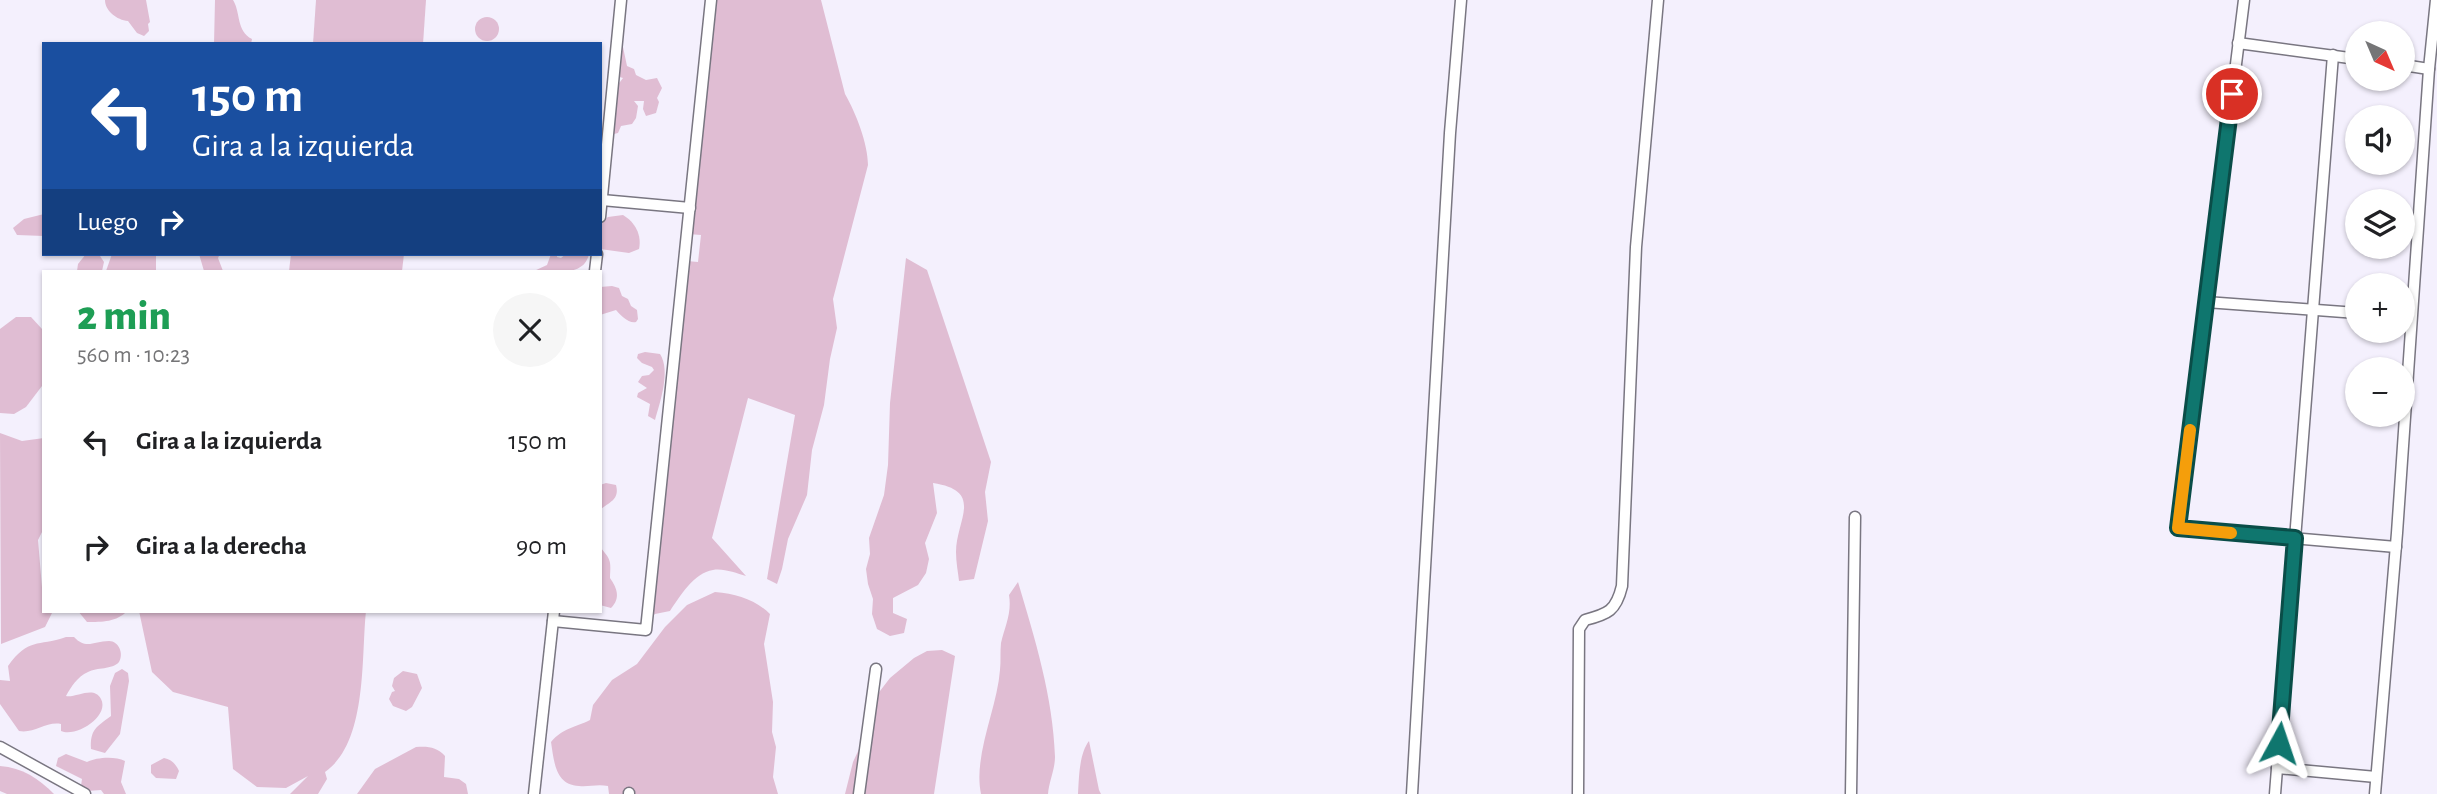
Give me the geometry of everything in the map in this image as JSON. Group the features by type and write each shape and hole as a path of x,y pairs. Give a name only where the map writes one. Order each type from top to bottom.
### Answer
{"street":[{"path":"621,0 602,200 690,208"},
{"path":"534,794 553,616 646,631 710,0"},
{"path":"1412,794 1450,133 1461,0"},
{"path":"1578,794 1579,629 1584,620 1609,612 1618,600 1622,586 1636,247 1658,0"},
{"path":"2244,0 2178,528 2396,547"},
{"path":"2412,273 2437,0"},
{"path":"2238,43 2345,57"},
{"path":"2275,794 2333,55"},
{"path":"2415,67 2430,69"},
{"path":"2206,302 2345,312"},
{"path":"2375,794 2396,547 2407,343"},
{"path":"1851,794 1856,517"},
{"path":"859,794 876,669"},
{"path":"0,747 85,794"},
{"path":"2277,768 2376,777"}],"shaded area":[{"path":"105,0 146,0 149,31 144,36 137,33 128,21 109,11"},
{"path":"215,0 233,0 241,27 252,39 251,42 214,42"},
{"path":"316,0 426,0 423,42 313,42"},
{"path":"717,0 821,0 845,94 864,138 868,165 833,299 837,328 824,405 812,450 807,495 788,539 777,584 767,579 795,415 748,398 712,538 746,576 721,570 706,572 688,586 670,611 651,617 687,261 698,262 701,235 688,234"},
{"path":"487,17 496,20 499,29 496,38 487,41 478,38 475,29 478,20"},
{"path":"619,47 623,47 627,66 634,69 636,75 646,80 657,78 662,88 657,98 659,102 656,113 646,116 644,101 634,101 638,106 636,118 632,124 621,126 618,133 614,134 611,132 617,103 617,86 623,78 616,76"},
{"path":"42,214 42,236 17,235 13,228 24,219"},
{"path":"623,215 631,221 637,229 639,249 629,253 602,249 602,222 608,217"},
{"path":"84,256 100,256 104,262 102,270 77,270"},
{"path":"111,256 156,256 156,270 106,270"},
{"path":"200,256 219,256 223,270 204,270"},
{"path":"291,256 404,256 402,270 289,270"},
{"path":"550,256 588,256 581,267 574,270 536,270 547,265"},
{"path":"906,258 927,270 991,462 985,492 988,521 974,579 959,581 956,552 964,509 963,500 959,493 949,487 933,483 937,513 925,543 929,559 926,573 918,585 893,598 893,613 907,619 904,633 890,636 877,629 872,614 873,599 866,569 870,554 869,538 884,495 888,465 890,403"},
{"path":"602,287 619,288 622,296 637,310 636,322 622,317 616,310 602,314"},
{"path":"16,317 31,317 42,329 42,386 26,407 14,414 0,413 0,329"},
{"path":"638,354 660,354 665,369 664,387 655,420 648,416 650,404 637,397 638,393 647,388 638,382 642,376 649,375 654,370 637,358"},
{"path":"0,433 22,441 42,438 42,532 38,540 42,613 52,613 45,627 1,644"},
{"path":"602,484 616,485 617,490 613,500 602,508"},
{"path":"602,550 610,561 610,578 617,593 611,608 602,606"},
{"path":"1018,582 1047,690 1054,735 1054,766 1048,794 981,794 980,764 998,685 1001,643 1010,608 1009,595"},
{"path":"715,592 745,598 770,614 764,644 773,702 772,732 776,747 773,777 778,794 609,794 608,786 571,785 560,777 551,742 555,737 590,720 593,705 612,680 637,664 665,627 687,605"},
{"path":"80,613 125,613 114,619 87,622"},
{"path":"139,613 366,613 356,720 349,741 339,758 325,772 327,779 318,794 290,794 308,776 286,788 257,787 233,769 228,707 173,692 152,672"},
{"path":"74,637 86,644 113,642 120,648 119,662 84,674 66,696 94,693 101,699 101,712 90,724 75,731 61,731 61,724 56,724 19,731 0,704 0,680 10,681 8,666 28,647"},
{"path":"942,650 955,656 934,794 845,794 853,762 866,734 873,704 880,691 890,678 914,658 927,651"},
{"path":"122,669 128,673 129,681 120,734 105,753 91,749 95,730 111,716 110,686 115,673"},
{"path":"403,671 417,674 422,688 412,707 406,711 393,706 389,699 395,691 392,686 394,678"},
{"path":"1089,741 1101,794 1078,794 1081,759"},
{"path":"416,747 432,748 442,753 445,756 444,777 459,779 466,784 468,794 357,794 375,769"},
{"path":"66,754 87,762 106,758 125,761 121,782 126,794 87,791 81,786 82,779 56,766 58,758"},
{"path":"164,758 178,768 176,779 156,778 151,773 151,765"},
{"path":"0,766 30,775 54,794 7,794 0,791"}],"slow traffic":[{"path":"2190,430 2178,528 2231,533"}],"route":[{"path":"2232,94 2178,528 2295,538 2279,743"}]}
